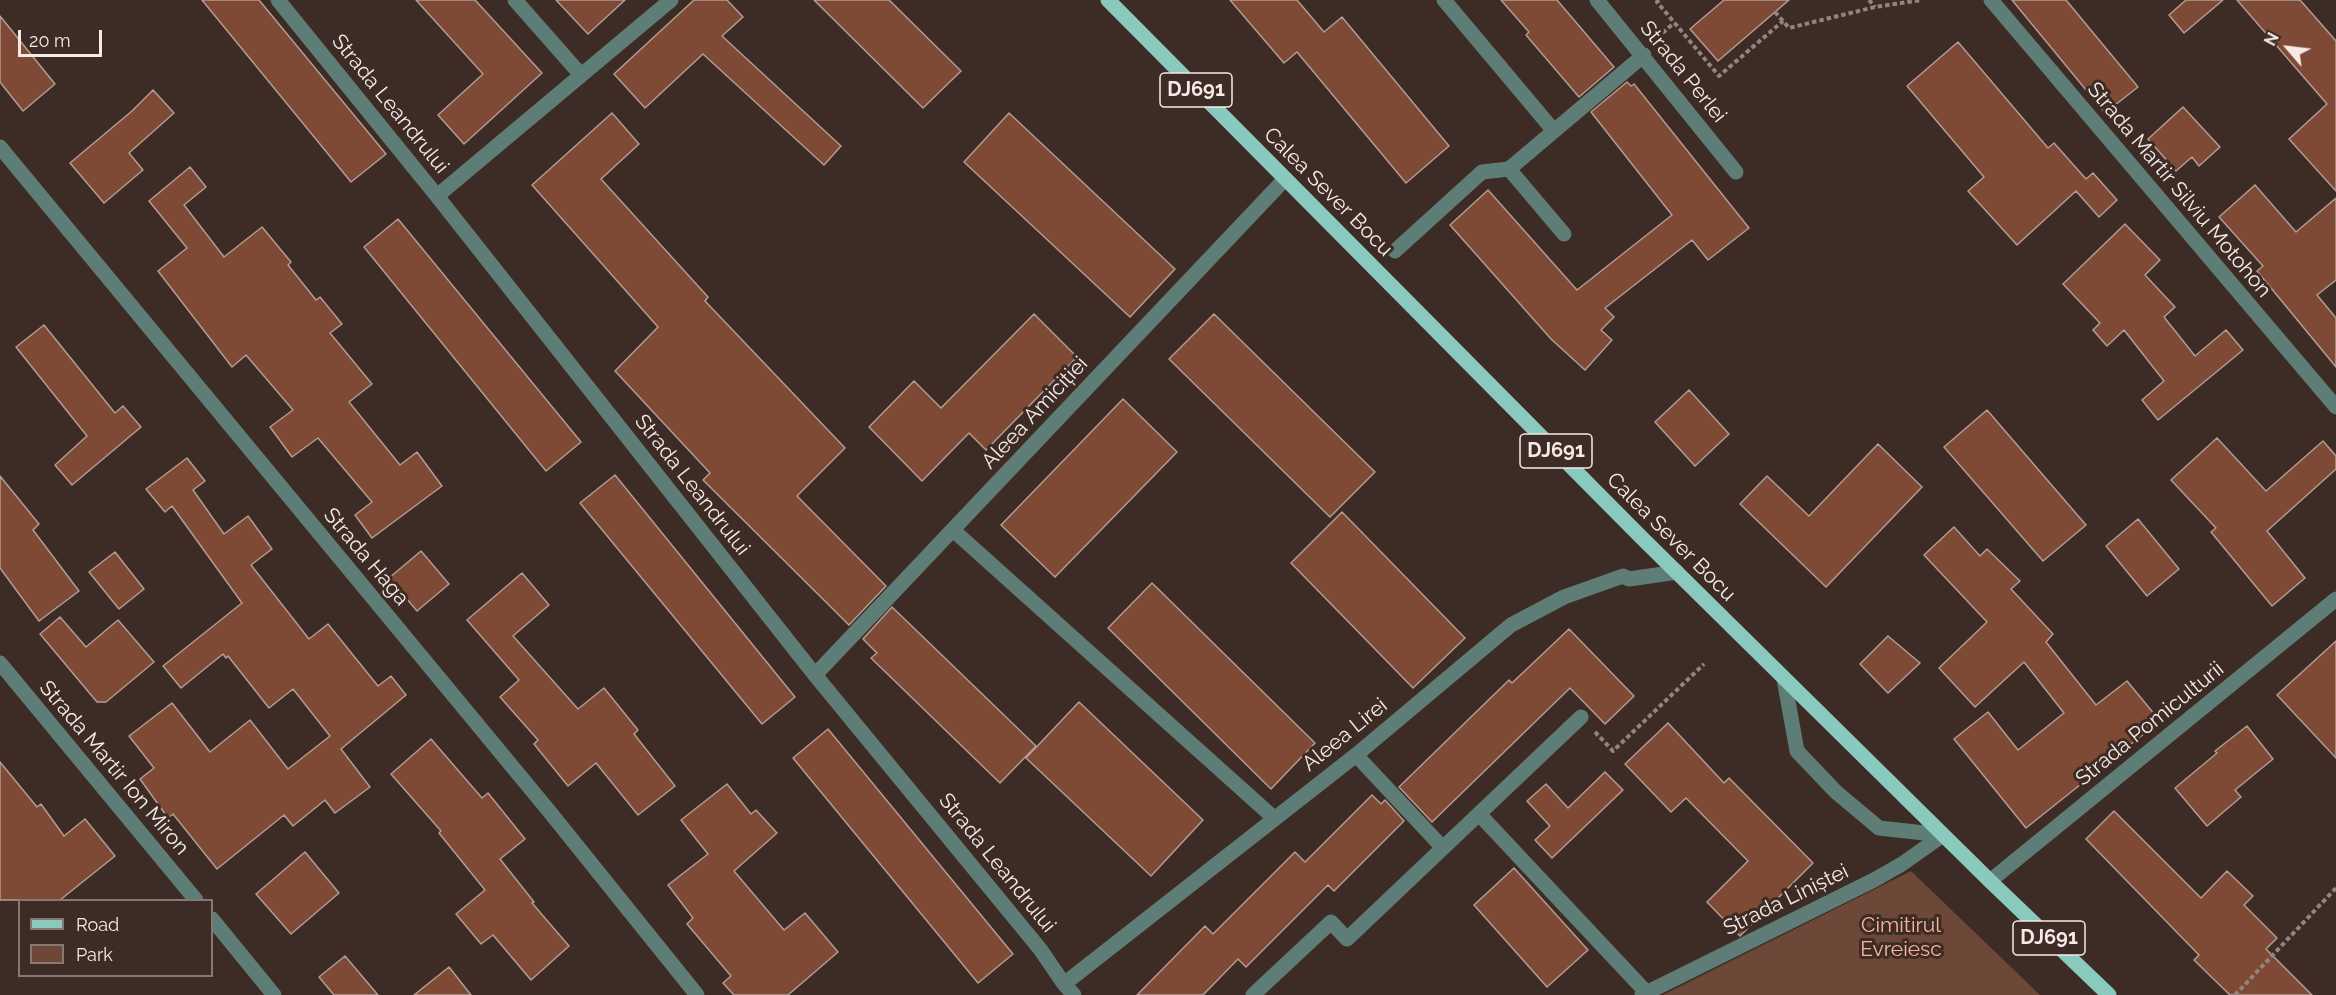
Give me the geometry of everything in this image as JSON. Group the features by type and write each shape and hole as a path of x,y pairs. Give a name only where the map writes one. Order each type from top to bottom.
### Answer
{"main road":[{"name":"Calea Sever Bocu","path":"1108,0 1784,679 2109,995"}],"street":[{"name":"Strada Leandrului","path":"278,0 437,196 815,675 1040,949 1069,990"},
{"path":"515,0 581,75"},
{"path":"437,196 671,0"},
{"path":"1444,0 1554,131"},
{"name":"Strada Perlei","path":"1597,0 1644,55 1736,172"},
{"name":"Strada Martir Silviu Motohon","path":"1991,0 2336,407"},
{"path":"1395,251 1482,172 1509,169 1644,55"},
{"name":"Strada Haga","path":"0,147 541,802 697,995"},
{"path":"1509,169 1564,234"},
{"name":"Aleea Amiciției","path":"815,675 1285,179"},
{"path":"953,530 1274,818"},
{"name":"Aleea Lirei","path":"1069,990 1274,818 1356,755 1511,625 1564,597 1623,576 1629,579 1677,572"},
{"name":"Strada Pomiculturii","path":"1990,881 2336,599"},
{"name":"Strada Martir Ion Miron","path":"0,663 195,899"},
{"path":"1784,679 1797,751 1836,792 1879,828 1943,836"},
{"path":"1253,995 1331,922 1347,939 1581,717"},
{"path":"1356,755 1443,848"},
{"path":"1479,814 1644,994"},
{"name":"Strada Liniștei","path":"1644,994 1874,880 1943,836"},
{"path":"213,920 274,995"}],"path":[{"path":"1659,0 1657,2 1719,76 1782,21"},
{"path":"1869,0 1875,7"},
{"path":"1775,12 1789,28 1875,7 1922,0"},
{"path":"1581,717 1613,751 1704,664"},
{"path":"2235,995 2336,888"}],"green space":[{"name":"Cimitirul Evreiesc","path":"1911,871 2040,995 1663,995"}],"building":[{"path":"202,0 259,0 386,154 351,182"},
{"path":"416,0 475,0 542,73 464,144 438,115 483,74"},
{"path":"556,0 625,0 588,34"},
{"path":"694,0 727,0 743,17 722,36 841,146 824,165 703,54 645,108 614,74"},
{"path":"814,0 889,0 961,71 923,108"},
{"path":"1230,0 1297,0 1324,32 1342,17 1449,146 1406,183 1297,52 1284,63"},
{"path":"1501,0 1557,0 1614,67 1579,97 1526,35 1529,32"},
{"path":"1724,0 1789,0 1718,61 1690,29"},
{"path":"2012,0 2066,0 2138,87 2105,113"},
{"path":"2186,0 2223,0 2184,33 2169,15"},
{"path":"2237,0 2300,0 2336,41 2336,191 2289,139 2327,104"},
{"path":"0,16 55,84 23,111 0,82"},
{"path":"1958,42 2048,148 2054,143 2086,179 2093,173 2117,200 2099,217 2076,191 2017,245 1968,191 1984,177 1907,86"},
{"path":"1627,82 1631,86 1634,84 1749,228 1708,260 1692,240 1605,308 1614,317 1601,330 1612,340 1585,370 1551,339 1450,225 1488,190 1577,290 1672,215 1591,112"},
{"path":"153,90 174,113 129,153 143,170 104,203 70,163 132,111"},
{"path":"2183,107 2220,147 2199,166 2192,157 2176,171 2148,139"},
{"path":"612,113 639,144 601,179 708,297 705,301 845,448 797,496 886,586 849,625 703,480 710,473 615,371 658,327 532,185"},
{"path":"1009,113 1175,269 1130,317 964,162"},
{"path":"190,167 206,187 184,205 224,257 262,227 291,262 288,265 316,300 320,297 342,324 330,333 372,384 349,402 400,465 417,452 442,486 372,538 355,515 372,502 318,438 292,457 270,427 293,410 246,355 232,367 158,271 187,248 149,201"},
{"path":"2255,185 2296,232 2336,198 2336,280 2317,295 2336,318 2336,367 2257,271 2263,266 2219,217"},
{"path":"398,219 581,442 546,471 364,247"},
{"path":"2125,224 2160,260 2145,275 2175,307 2164,317 2195,356 2226,330 2243,350 2158,420 2142,400 2164,381 2124,330 2107,346 2093,330 2100,323 2063,284"},
{"path":"1034,314 1077,357 986,450 969,433 922,481 869,427 914,381 941,408"},
{"path":"1214,314 1375,472 1330,517 1169,359"},
{"path":"44,325 115,413 123,406 141,427 72,485 55,465 87,436 16,347"},
{"path":"1689,390 1729,434 1695,466 1655,422"},
{"path":"1123,399 1177,452 1055,577 1001,525"},
{"path":"1987,410 2086,525 2043,561 1944,447"},
{"path":"2217,438 2266,491 2323,441 2336,456 2336,469 2267,531 2305,578 2272,606 2211,532 2216,528 2171,480"},
{"path":"1878,444 1922,487 1826,587 1740,504 1767,476 1809,516"},
{"path":"187,458 205,481 193,490 224,534 248,516 272,549 251,565 309,639 328,624 378,686 391,676 406,695 341,749 370,787 335,813 325,800 293,826 284,815 217,869 173,814 168,818 140,779 154,768 129,736 172,703 210,752 250,720 288,769 330,736 293,689 269,708 228,656 226,658 223,654 181,688 163,666 242,603 172,506 165,512 146,489"},
{"path":"615,475 795,697 762,724 580,503"},
{"path":"0,476 39,524 33,530 79,591 39,621 0,568"},
{"path":"1342,512 1465,638 1413,688 1291,563"},
{"path":"2138,519 2179,569 2147,596 2106,546"},
{"path":"1954,527 1980,556 1987,549 2020,581 2011,589 2053,634 2046,642 2096,705 2127,681 2160,721 2026,828 1954,739 1988,712 2018,750 2064,713 2024,662 1975,707 1939,668 1987,622 1924,555"},
{"path":"421,551 449,584 417,611 389,578"},
{"path":"115,552 144,589 119,609 89,572"},
{"path":"522,573 549,605 513,636 578,709 604,688 638,730 634,734 675,786 638,815 596,763 568,786 534,744 538,740 500,697 519,680 467,620"},
{"path":"1152,583 1315,743 1271,789 1108,628"},
{"path":"892,607 1036,746 1000,783 871,658 877,653 863,639"},
{"path":"60,617 86,647 118,620 154,662 106,702 97,702 40,634"},
{"path":"1569,629 1634,696 1605,724 1570,688 1432,822 1399,787 1509,680 1512,683"},
{"path":"1888,636 1920,663 1888,693 1860,664"},
{"path":"2336,641 2336,758 2277,695"},
{"path":"1079,702 1203,820 1151,876 1026,758"},
{"path":"1668,723 1724,783 1729,778 1813,863 1740,936 1707,902 1748,861 1686,798 1671,812 1625,764"},
{"path":"2247,726 2273,759 2235,790 2241,797 2207,826 2175,788 2217,753 2215,751"},
{"path":"828,729 1013,954 978,983 793,758"},
{"path":"431,739 482,798 488,793 525,839 500,859 534,902 532,903 569,946 531,980 493,935 481,944 456,914 485,890 439,833 441,831 391,774"},
{"path":"0,762 37,807 41,804 64,836 85,819 115,856 61,899 0,900"},
{"path":"1605,772 1623,790 1552,858 1535,840 1550,826 1527,801 1546,784 1568,808"},
{"path":"727,784 751,814 756,810 777,833 734,871 784,930 805,913 838,952 788,995 734,995 723,983 731,976 687,924 693,918 668,885 708,854 681,820"},
{"path":"1372,795 1381,804 1385,800 1404,821 1334,891 1328,885 1246,967 1238,959 1203,995 1137,995 1205,926 1213,934 1295,852 1305,862"},
{"path":"2114,811 2201,898 2227,871 2253,896 2244,905 2277,938 2266,949 2312,995 2230,995 2194,960 2199,955 2086,839"},
{"path":"305,852 339,893 291,934 256,894"},
{"path":"1514,868 1588,950 1547,987 1474,905"},
{"path":"345,956 378,995 334,995 319,977"},
{"path":"449,967 471,995 414,995"}]}
